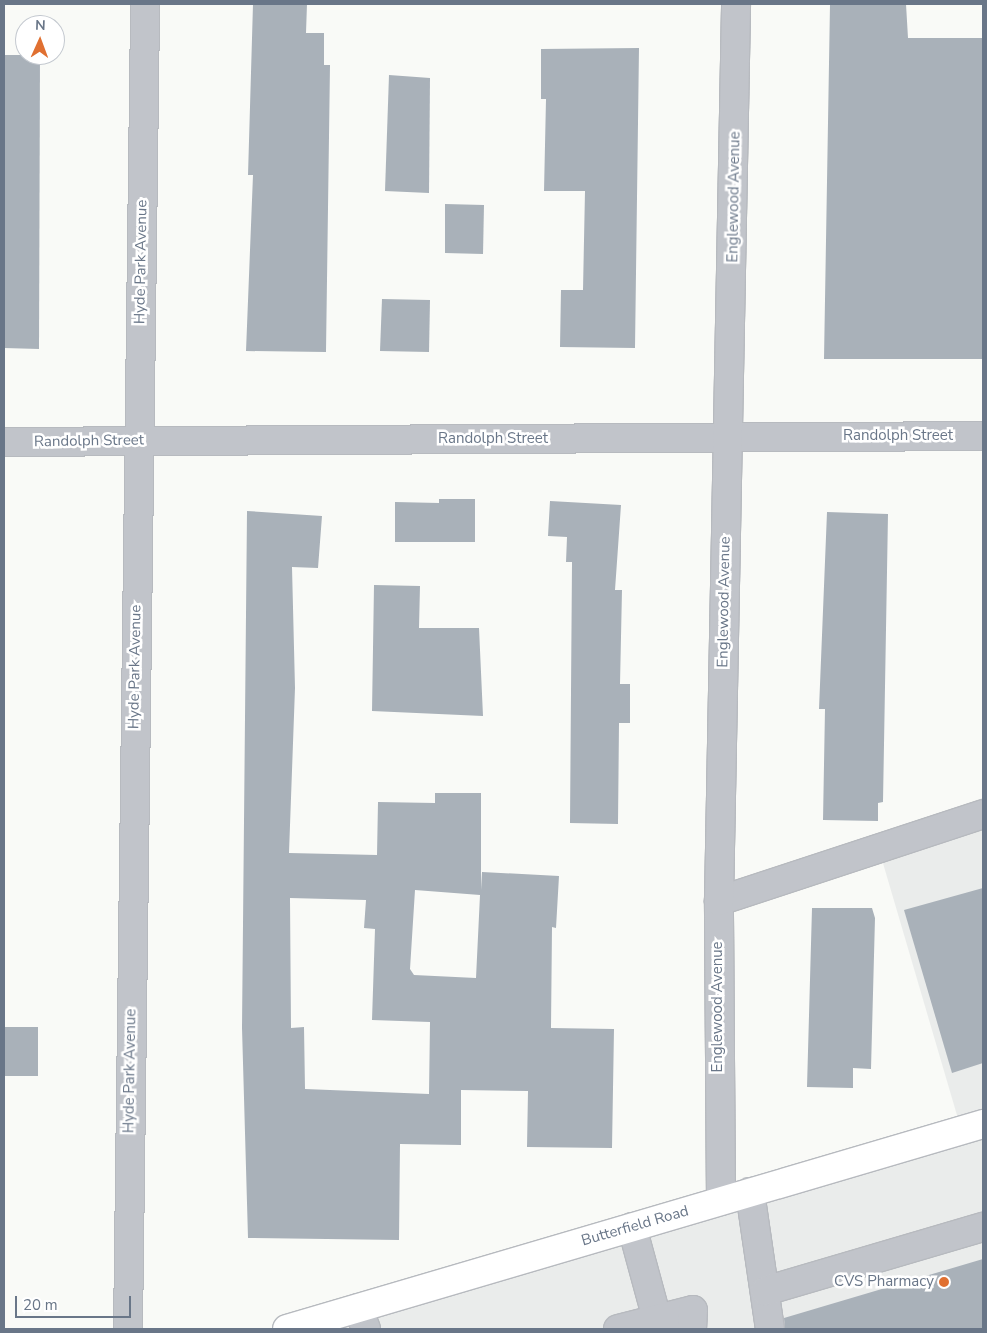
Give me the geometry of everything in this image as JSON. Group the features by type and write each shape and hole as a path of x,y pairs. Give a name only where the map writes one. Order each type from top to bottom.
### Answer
{"main road":[{"name":"Butterfield Road","path":"287,1329 362,1319 632,1226 983,1124"}],"street":[{"name":"Hyde Park Avenue","path":"128,1329 145,4"},
{"name":"Englewood Avenue","path":"721,1201 719,901 736,4"},
{"name":"Randolph Street","path":"4,442 983,436"},
{"path":"719,901 983,814"},
{"path":"750,1192 770,1329"},
{"path":"632,1226 657,1319"},
{"path":"765,1291 983,1227"},
{"path":"618,1329 693,1310 692,1329"}],"shaded area":[{"path":"983,801 983,1115 959,1122 875,836"},
{"path":"983,1133 983,1329 331,1329"}],"building":[{"path":"253,4 307,4 306,33 324,33 324,65 330,65 326,352 246,351 253,175 248,175"},
{"path":"830,4 906,4 908,38 983,38 983,359 824,359"},
{"path":"639,48 635,348 560,347 561,290 583,290 585,191 544,191 546,99 541,99 541,49"},
{"path":"4,55 15,55 15,65 40,65 39,349 4,348"},
{"path":"389,75 430,78 429,193 385,191"},
{"path":"445,204 484,205 483,254 445,253"},
{"path":"382,299 430,300 429,352 380,351"},
{"path":"439,499 475,499 475,542 395,542 395,502 439,503"},
{"path":"550,501 621,505 615,590 622,590 620,684 630,684 630,723 619,723 618,824 570,823 572,562 566,562 567,537 548,536"},
{"path":"247,511 322,516 318,568 292,567 295,688 289,853 377,855 378,802 435,803 435,793 481,793 481,890 482,872 559,876 556,928 552,927 551,1028 614,1029 612,1148 527,1147 528,1091 461,1090 461,1145 400,1144 399,1240 248,1238 242,1028","holes":["415,890 480,895 476,978 414,975 410,969","290,898 366,900 364,928 375,929 372,1020 430,1022 429,1094 305,1089 304,1027 291,1028"]},
{"path":"827,512 888,514 883,802 878,803 878,821 823,820 825,709 819,709"},
{"path":"374,585 420,586 419,628 479,628 483,716 372,711"},
{"path":"983,888 983,1063 952,1073 904,910"},
{"path":"812,908 872,908 875,918 871,1069 853,1068 853,1088 807,1087"},
{"path":"4,1027 38,1027 38,1076 4,1076"},
{"name":"CVS Pharmacy","path":"983,1259 983,1329 785,1329 784,1318"}],"place":[{"name":"CVS Pharmacy","path":"944,1282"}]}
